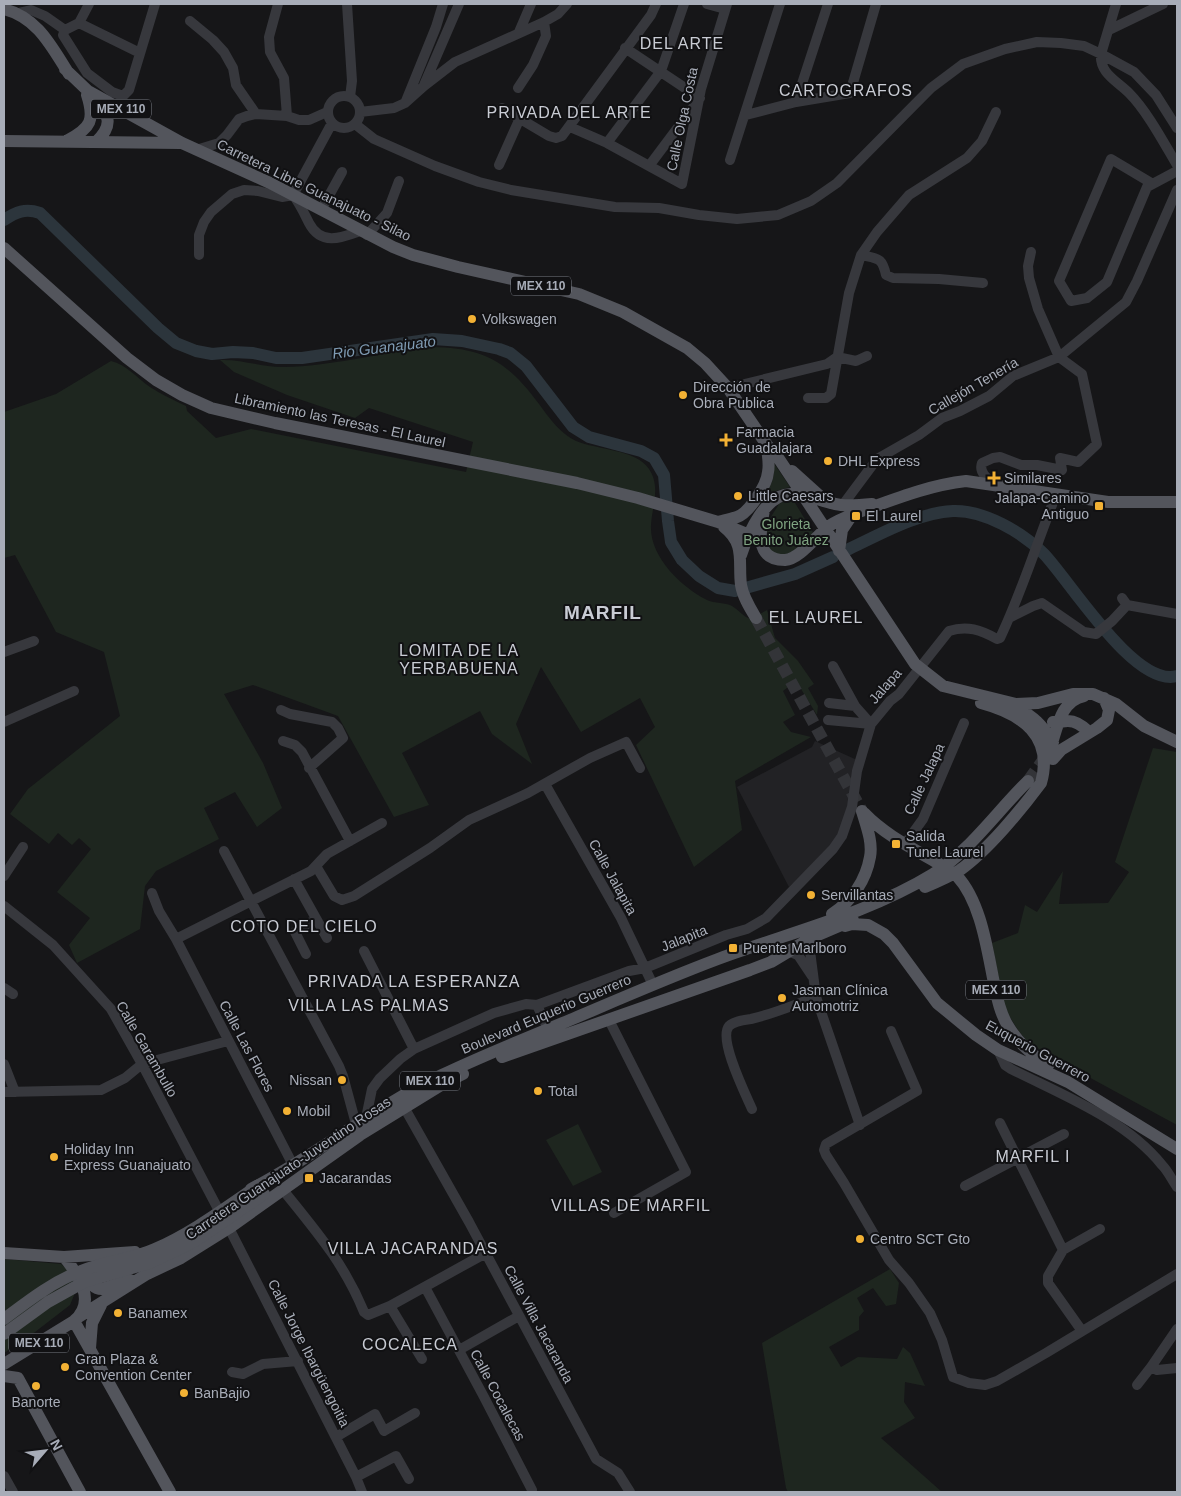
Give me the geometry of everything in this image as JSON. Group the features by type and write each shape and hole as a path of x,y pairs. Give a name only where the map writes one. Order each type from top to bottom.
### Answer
{"main road":[{"name":"MEX 110","path":"4,9 18,13 32,22 74,83 87,95 91,109 90,122 84,131 65,142"},
{"name":"Carretera Libre Guanajuato - Silao","path":"65,68 88,92 182,143 293,194 364,233 413,255 598,300 687,348 705,363 728,388 767,445 777,456 824,530"},
{"path":"87,95 103,108 108,120 105,133 96,142"},
{"name":"MEX 110","path":"4,142 182,143"},
{"name":"Libramiento las Teresas - El Laurel","path":"4,248 127,358 156,380 182,396 211,408 294,427 577,483 638,498 718,522 753,537"},
{"path":"718,522 738,517 747,510 759,494 768,472 767,445"},
{"path":"777,456 827,503"},
{"path":"753,537 767,554 783,560 792,559 824,530 837,521 907,494 966,481 1108,502 1177,502"},
{"path":"741,555 753,537 764,510 776,498 790,493 842,506 882,504"},
{"path":"839,551 842,530 852,515"},
{"path":"718,522 727,529 736,542 741,555 741,586 756,618"},
{"name":"MEX 110","path":"824,530 918,668 942,686 1016,704 1038,703 1072,694 1099,696"},
{"path":"918,668 939,688 950,694 984,704 1021,719 1035,733 1040,742 1044,761 1041,783 992,839 960,870 925,887"},
{"path":"1051,752 1061,750 1103,724 1108,716 1108,706 1099,696"},
{"path":"1051,752 1058,723 1068,704 1073,700 1099,696 1116,704 1144,726 1177,742"},
{"path":"1008,702 1034,718 1044,728 1051,752"},
{"path":"1034,718 1058,723 1071,722 1080,725 1089,732"},
{"name":"Boulevard Euquerio Guerrero","path":"64,1257 135,1252 171,1237 217,1207 261,1190 293,1165 361,1121 441,1075 715,960 812,933 892,896 935,873 969,844 996,813 1031,782 988,834 958,862 925,887 828,931"},
{"path":"812,933 845,905 861,881 870,856 869,838 862,811 879,828 938,863"},
{"name":"MEX 110","path":"958,876 969,891 977,912 999,1004 1007,1026 1030,1053 1068,1082"},
{"name":"Euquerio Guerrero","path":"828,931 852,924 876,928 893,943 937,1003 976,1036 998,1050 1068,1082 1177,1149"},
{"name":"Carretera Guanajuato-Juventino Rosas","path":"75,1320 147,1274 181,1258 230,1228 326,1159 404,1107 443,1084 504,1056 771,962 788,952 812,933 828,931"},
{"path":"4,1320 42,1291 73,1274 98,1265 146,1253 169,1243 261,1190 312,1163 326,1159"},
{"path":"4,1334 48,1302 84,1282 149,1263 188,1244 261,1190"},
{"path":"147,1274 102,1289 94,1287 90,1278 90,1274 96,1267 138,1254 150,1246"},
{"name":"MEX 110","path":"4,1253 64,1257 77,1273 83,1287 84,1298 82,1311 75,1320 4,1364"},
{"path":"90,1348 92,1323 102,1304"},
{"path":"75,1320 170,1492"},
{"path":"4,1376 18,1378 79,1492"}],"street":[{"path":"89,4 79,23 65,30 63,35 87,74 112,92 123,96 129,90 155,4"},
{"path":"278,4 269,37 270,52 284,78 287,116"},
{"path":"347,4 352,81 350,96"},
{"path":"405,103 436,27 443,4"},
{"path":"424,86 459,4"},
{"path":"519,32 531,4"},
{"path":"360,112 394,108 405,103 455,62 544,22 558,14 567,4"},
{"path":"502,108 556,138 562,136 656,4"},
{"path":"607,143 661,71 684,4"},
{"path":"707,4 726,6"},
{"path":"730,160 746,115 780,4"},
{"path":"796,102 828,4"},
{"path":"746,115 796,102 850,93 876,4"},
{"path":"1116,4 1100,62 1107,74 1130,94 1157,130 1177,165"},
{"path":"1109,30 1163,4"},
{"name":"Calle Olga Costa","path":"649,166 682,184 700,98 700,89 726,6"},
{"path":"18,13 31,10 45,16 65,30"},
{"path":"190,21 224,52 232,68 236,85 256,114"},
{"path":"518,88 546,36 544,22"},
{"path":"79,23 140,52"},
{"path":"355,124 374,139 436,166 479,182 511,190 615,206 659,208 737,219 778,215 811,201 837,183 931,88 963,64 1005,49 1037,42 1061,42 1084,46 1134,72 1156,95 1177,128"},
{"path":"570,127 607,143 649,166 700,98 625,48"},
{"path":"196,150 219,143 239,119 256,114 309,120 327,112 334,98 339,96 350,96 355,100 360,112 355,124 343,128 332,123 327,112"},
{"path":"808,398 826,398 831,394 849,293 861,255 877,232 909,195 967,158 982,141 996,112"},
{"path":"499,165 520,118"},
{"path":"199,255 198,235 204,222 211,212 232,194 244,190 258,191 282,197 293,194 332,123"},
{"path":"1153,184 1111,158 1059,281 1071,302 1087,298 1107,282 1147,187 1153,184 1177,171"},
{"path":"321,210 342,172"},
{"path":"293,194 309,224 318,233 332,239 364,233 387,213 399,181"},
{"name":"Callejón Tenería","path":"842,506 877,459 919,435 942,418 989,396 1013,376 1059,358 1126,302 1177,190"},
{"path":"998,486 982,473 981,468 982,464 993,458 1000,457 1021,465 1037,465 1062,470 1060,458 1078,462 1097,444 1082,374 1059,358 1038,309 1029,278 1028,266 1031,252"},
{"path":"861,255 879,259 884,263 886,275 893,278 940,279 983,283"},
{"path":"728,388 827,364 838,357 856,361 868,356"},
{"path":"1010,618 1056,495"},
{"path":"1010,618 1042,603 1084,632 1096,634 1112,621 1125,602 1177,614"},
{"name":"Jalapa","path":"871,724 949,631 959,628 980,630 997,639 1000,638 1010,618"},
{"path":"4,652 34,640"},
{"path":"833,666 855,706 871,724"},
{"path":"4,722 74,691"},
{"path":"829,703 855,706"},
{"path":"282,710 290,714 332,722 338,728 343,738 309,768"},
{"path":"828,720 871,724"},
{"name":"Calle Jalapa","path":"905,844 923,819 964,723"},
{"name":"Jalapita","path":"361,1121 372,1089 380,1078 414,1049 494,1013 526,1004 537,1005 622,973 645,968 726,935 747,929 766,918 833,848 842,836 852,807 857,771 871,724"},
{"path":"283,741 295,745 302,752 350,841"},
{"path":"313,868 334,896 342,900 354,896 430,848 468,820 546,784 590,758 626,742 640,768"},
{"name":"Calle Jalapita","path":"546,784 621,918 653,985"},
{"path":"176,939 294,880 313,868 327,854 382,823"},
{"path":"4,876 23,847"},
{"path":"224,851 339,1066 361,1121"},
{"path":"294,880 326,938"},
{"name":"Calle Las Flores","path":"152,893 159,911 176,939 293,1165"},
{"name":"Calle Garambullo","path":"4,906 53,946 111,1009 217,1207"},
{"path":"306,954 295,932 316,919"},
{"path":"812,933 810,951 816,997 860,1124"},
{"path":"364,951 414,1049"},
{"path":"788,952 798,955 814,979"},
{"path":"4,988 13,994"},
{"path":"752,1109 729,1052 726,1040 728,1028 730,1025 771,1014 816,997"},
{"path":"537,1005 548,1029"},
{"path":"609,1020 686,1172 614,1213"},
{"path":"891,1031 918,1091 826,1144 824,1150 889,1260 930,1313 942,1340 953,1377 969,1383 985,1385 991,1383 1046,1354 1177,1274"},
{"path":"4,1092 101,1090 125,1078 142,1064 228,1042"},
{"path":"998,1050 1005,1065 1011,1069 1118,1124 1141,1142 1163,1165 1177,1187"},
{"path":"4,1064 15,1092"},
{"name":"Calle Villa Jacaranda","path":"404,1107 486,1253 596,1458 618,1473 630,1492"},
{"path":"1000,1123 1064,1250"},
{"path":"965,1186 1064,1134"},
{"path":"283,1190 335,1254 364,1312 368,1315 390,1306 486,1253"},
{"name":"Calle Jorge Ibargüengoitia","path":"230,1228 336,1436 362,1492"},
{"path":"1082,1331 1048,1283 1048,1276 1064,1250 1100,1230"},
{"name":"Calle Cocalecas","path":"425,1287 532,1490"},
{"path":"390,1306 422,1359"},
{"path":"459,1350 519,1316"},
{"path":"1137,1385 1151,1368 1177,1329"},
{"path":"232,1372 242,1374 263,1364 298,1361"},
{"path":"1151,1368 1157,1370 1177,1368"},
{"path":"336,1436 375,1414 384,1431 415,1413"},
{"path":"356,1477 396,1456 408,1479"},
{"path":"4,1476 13,1492"}],"shaded area":[{"path":"815,741 857,760 846,816 835,841 789,887 737,787 812,747"}],"green space":[{"path":"423,347 461,349 490,358 514,375 565,434 576,441 626,454 643,462 653,476 655,483 651,525 655,548 661,559 677,579 707,600 729,605 751,619 767,610 775,638 798,661 814,684 808,688 818,706 817,715 796,681 783,691 795,715 783,722 791,732 811,737 735,781 742,830 694,867 636,745 655,727 640,698 581,732 541,667 516,724 532,764 492,734 480,711 402,753 429,805 394,817 338,716 253,685 224,694 263,763 282,808 257,827 235,792 204,808 219,839 156,871 145,886 140,929 77,963 69,945 90,918 57,892 91,849 79,838 72,845 58,833 49,844 10,814 28,789 120,716 104,652 56,632 15,555 4,558 4,412 56,394 111,361 127,368 154,390 186,406 187,411 216,438 251,429 466,472 473,442 369,408 355,418 287,395 234,372 220,360 277,367 302,366"},
{"path":"773,462 790,487 776,491 763,499 773,477"},
{"name":"Glorieta Benito Juárez","path":"792,498 814,534 796,551 779,556 766,548 767,523 779,504"},
{"path":"1153,748 1177,752 1177,1125 1050,1056 1027,1041 1005,1009 992,943 1018,933 1025,905 1037,912 1063,871 1059,904 1108,903 1129,872 1115,862"},
{"path":"578,1124 602,1172 573,1186 546,1140"},
{"path":"4,1259 61,1264 70,1271 77,1288 70,1305 26,1339 4,1353"},
{"path":"890,1269 899,1283 896,1304 886,1306 873,1288 857,1298 864,1311 859,1317 859,1330 829,1347 841,1367 858,1357 897,1359 903,1347 910,1353 925,1386 905,1382 904,1402 915,1418 881,1438 942,1492 788,1492 762,1343"}],"waterway":[{"name":"Rio Guanajuato","path":"4,220 21,212 40,213 158,328 176,343 196,351 212,354 233,352 253,353 276,358 302,358 433,339 462,341 510,353 526,366 573,427 589,437 641,451 654,458 664,475 671,542 682,560 699,576 718,588 735,591 795,574 833,557"},
{"path":"849,549 899,525 926,516 953,511 977,514 990,518 1014,530 1044,554 1104,630 1123,650 1142,666 1160,675 1177,676"}],"tunnel":[{"path":"756,618 862,811"},
{"path":"1028,781 1046,756"}],"place":[{"name":"Volkswagen","path":"472,319"},
{"name":"Dirección de Obra Publica","path":"683,395"},
{"name":"Farmacia Guadalajara","path":"726,440"},
{"name":"DHL Express","path":"828,461"},
{"name":"Similares","path":"994,478"},
{"name":"Little Caesars","path":"738,496"},
{"name":"Jalapa-Camino Antiguo","path":"1099,506"},
{"name":"El Laurel","path":"856,516"},
{"name":"Salida Tunel Laurel","path":"896,844"},
{"name":"Servillantas","path":"811,895"},
{"name":"Puente Marlboro","path":"733,948"},
{"name":"Jasman Clínica Automotriz","path":"782,998"},
{"name":"Nissan","path":"342,1080"},
{"name":"Total","path":"538,1091"},
{"name":"Mobil","path":"287,1111"},
{"name":"Holiday Inn Express Guanajuato","path":"54,1157"},
{"name":"Jacarandas","path":"309,1178"},
{"name":"Centro SCT Gto","path":"860,1239"},
{"name":"Banamex","path":"118,1313"},
{"name":"Gran Plaza & Convention Center","path":"65,1367"},
{"name":"Banorte","path":"36,1386"},
{"name":"BanBajio","path":"184,1393"}],"district":[{"name":"DEL ARTE","path":"682,43"},
{"name":"CARTOGRAFOS","path":"846,90"},
{"name":"PRIVADA DEL ARTE","path":"569,112"},
{"name":"MARFIL","path":"603,612"},
{"name":"EL LAUREL","path":"816,617"},
{"name":"LOMITA DE LA YERBABUENA","path":"459,659"},
{"name":"COTO DEL CIELO","path":"304,926"},
{"name":"PRIVADA LA ESPERANZA","path":"414,981"},
{"name":"VILLA LAS PALMAS","path":"369,1005"},
{"name":"MARFIL I","path":"1033,1156"},
{"name":"VILLAS DE MARFIL","path":"631,1205"},
{"name":"VILLA JACARANDAS","path":"413,1248"},
{"name":"COCALECA","path":"410,1344"}]}
